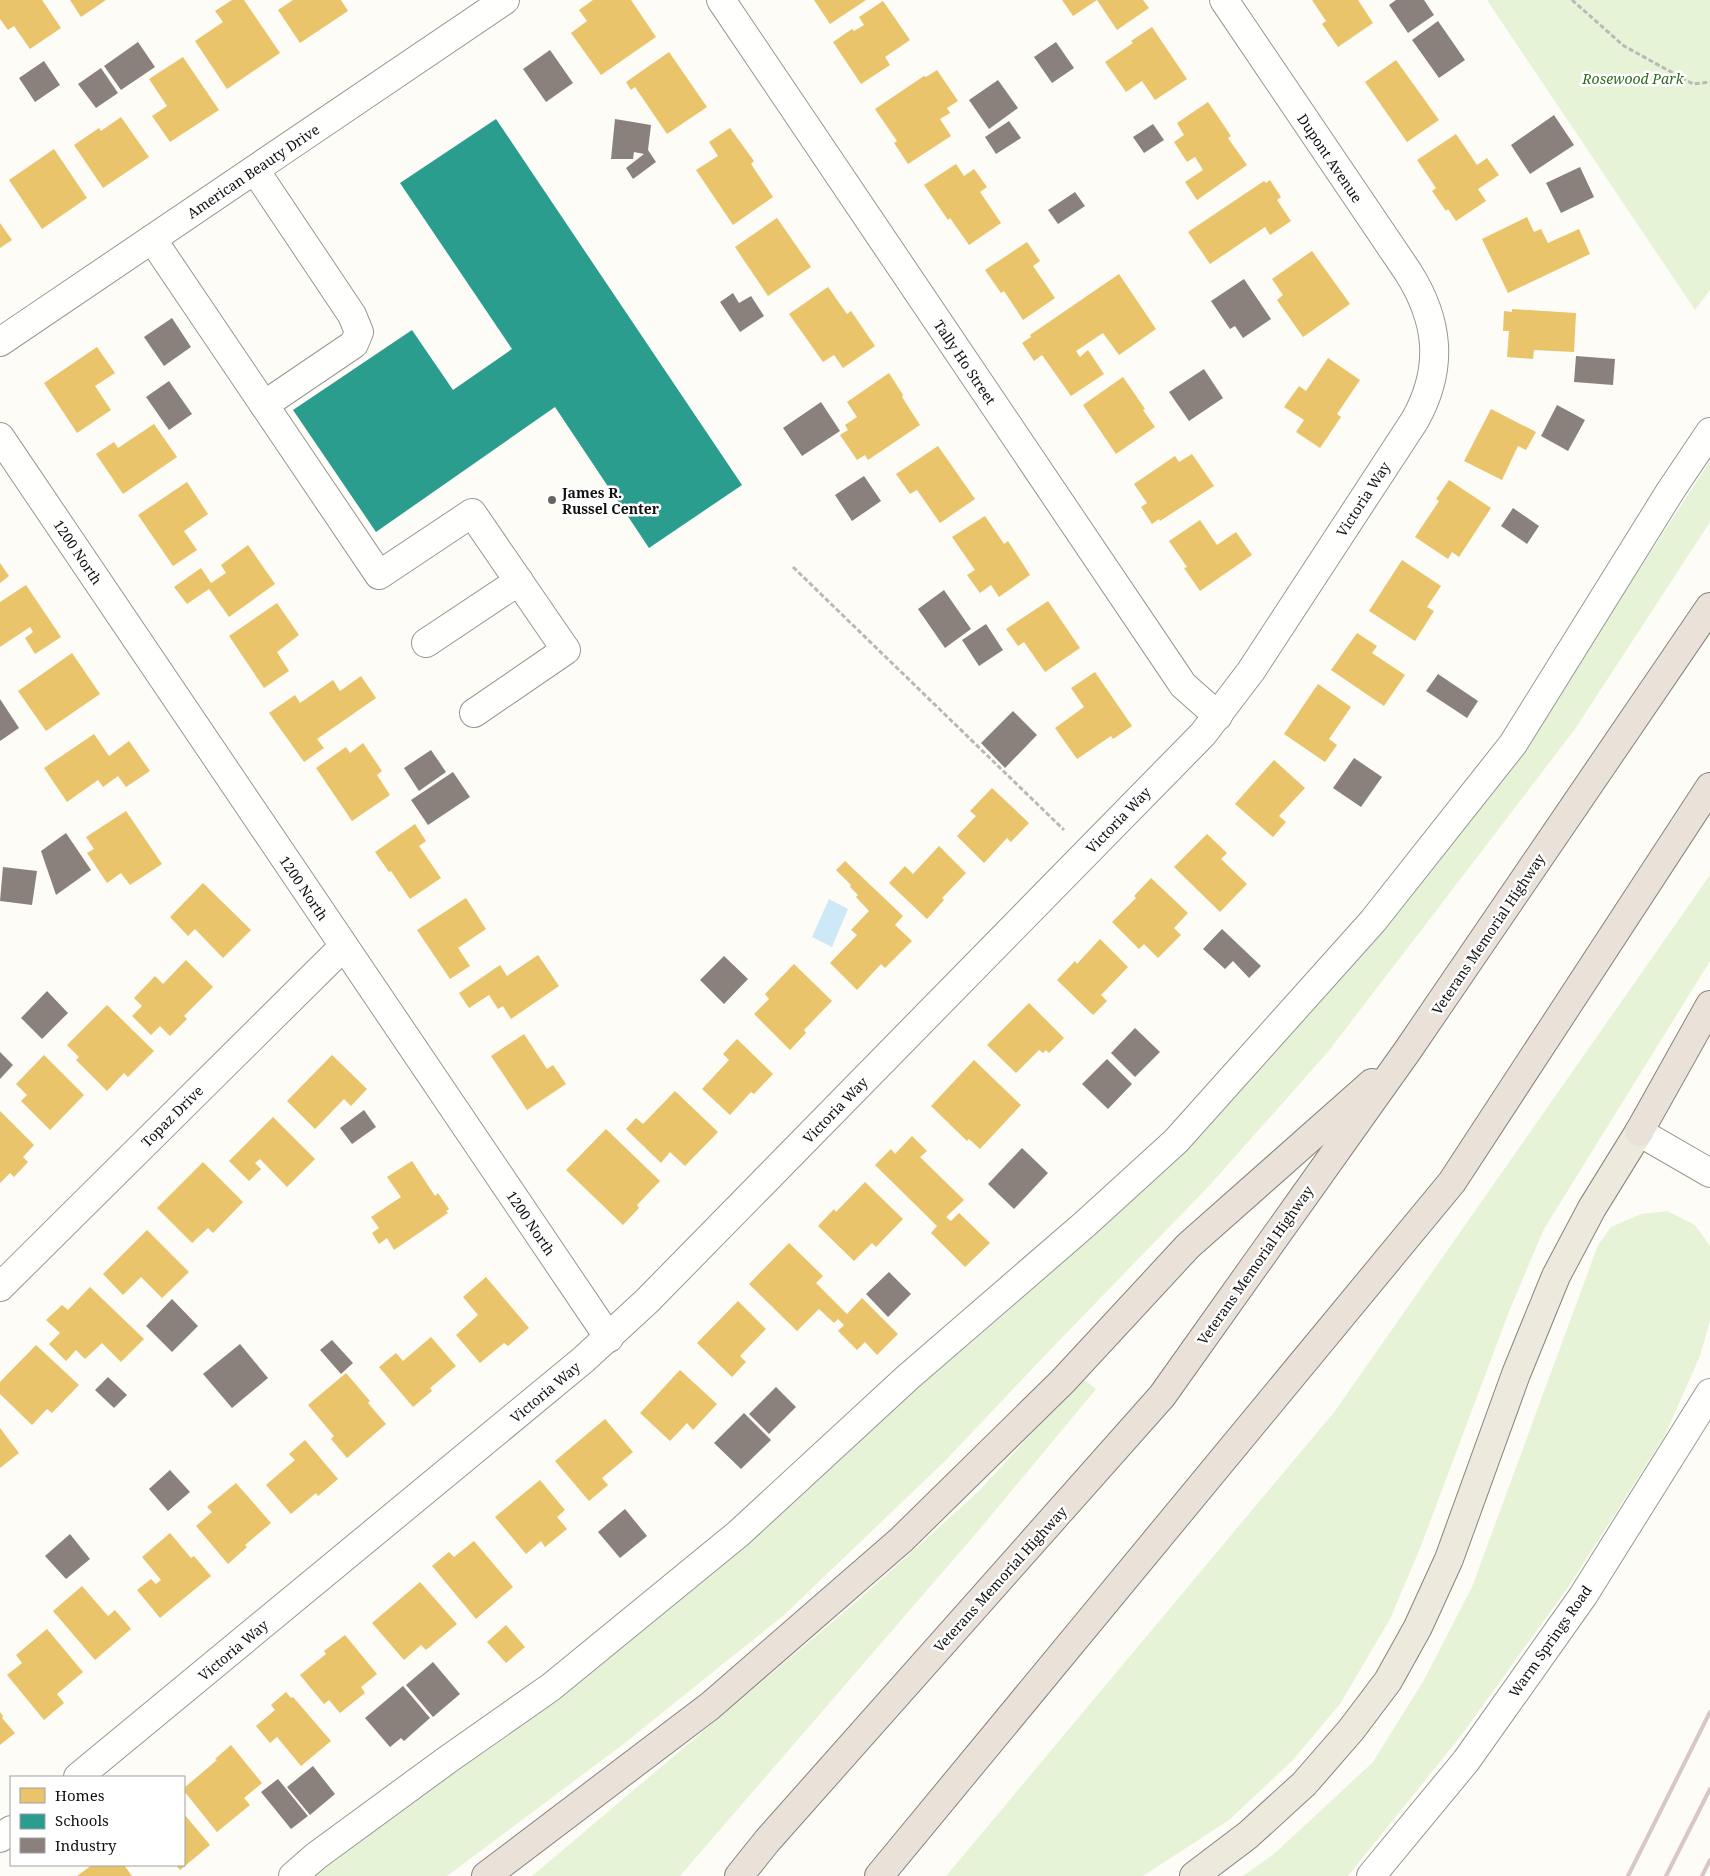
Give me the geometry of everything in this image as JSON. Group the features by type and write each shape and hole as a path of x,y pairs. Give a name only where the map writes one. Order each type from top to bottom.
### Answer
{"highway":[{"name":"Veterans Memorial Highway","path":"739,1876 767,1841 1162,1396 1408,1050 1710,607"},
{"path":"879,1876 1452,1182 1710,787"},
{"path":"1639,1132 1710,1005"},
{"path":"486,1876 710,1706 901,1540 1063,1382 1188,1246 1408,1050"}],"main road":[{"path":"1194,1876 1248,1835 1304,1784 1351,1730 1388,1681 1418,1627 1449,1559 1516,1374 1556,1276 1592,1208 1639,1132"}],"street":[{"name":"American Beauty Drive","path":"0,342 505,0"},
{"name":"Tally Ho Street","path":"721,0 1183,685 1218,716"},
{"name":"Dupont Avenue","path":"1224,0 1412,279 1425,302 1430,319"},
{"path":"255,170 352,315 359,332 354,344 264,406"},
{"path":"152,239 380,575 472,512 566,650 474,712"},
{"name":"Victoria Way","path":"79,1776 609,1338 1192,745 1218,716 1256,662 1423,405 1430,388 1433,371 1434,336 1430,319"},
{"path":"293,1876 316,1856 551,1687 738,1534 907,1378 1085,1224 1176,1141 1373,921 1513,744 1671,490 1710,432"},
{"name":"1200 North","path":"0,437 609,1338"},
{"path":"426,643 518,581"},
{"name":"Topaz Drive","path":"0,1287 344,946"},
{"path":"1639,1132 1710,1173"},
{"name":"Warm Springs Road","path":"1371,1876 1466,1761 1583,1596 1710,1393"}],"path":[{"path":"1572,0 1624,46 1693,84 1710,82"},
{"path":"793,567 1064,830"}],"green space":[{"name":"Rosewood Park","path":"1487,0 1710,0 1710,290 1695,310"},
{"path":"1710,461 1710,522 1575,729 1426,924 1327,1053 1208,1187 945,1461 784,1615 621,1746 447,1876 299,1876 1127,1198 1594,639"},
{"path":"1710,875 1710,961 1544,1229 1510,1309 1421,1546 1390,1619 1340,1704 1292,1761 1229,1820 1143,1876 946,1876 1335,1411"},
{"path":"1667,1211 1695,1225 1710,1246 1710,1320 1700,1356 1664,1437 1569,1586 1460,1737 1348,1876 1243,1876 1275,1853 1373,1762 1424,1680 1472,1587 1598,1245 1611,1227 1641,1214"},
{"path":"1082,1378 1096,1389 979,1530 680,1876 532,1876 855,1603 979,1491"}],"water":[{"path":"829,899 848,909 832,947 812,937"}],"building: Homes":[{"path":"0,0 42,0 61,28 30,49 14,26 8,30 0,19"},
{"path":"70,0 106,0 81,17"},
{"path":"232,0 244,0 280,53 227,89 195,41 223,22 215,11"},
{"path":"293,0 341,0 348,11 300,43 278,10"},
{"path":"593,0 631,0 656,37 601,75 571,33 587,21 579,10"},
{"path":"814,0 866,0 830,24"},
{"path":"1062,0 1097,0 1073,16"},
{"path":"1097,0 1143,0 1149,8 1117,30"},
{"path":"1312,0 1358,0 1373,23 1338,47 1322,24 1326,21"},
{"path":"883,1 910,40 885,57 890,65 861,84 833,42 852,29 854,31 864,25 859,17"},
{"path":"1152,27 1187,79 1155,100 1142,81 1126,92 1105,62"},
{"path":"669,52 707,107 667,134 635,87 631,90 626,82"},
{"path":"183,57 219,110 170,142 152,116 167,106 149,79"},
{"path":"1396,60 1439,120 1407,142 1365,82"},
{"path":"937,70 958,101 947,108 950,113 940,119 951,136 908,164 894,143 897,141 875,109 924,76 926,77"},
{"path":"1208,102 1231,136 1228,138 1247,165 1197,200 1185,182 1203,170 1195,157 1187,162 1174,142 1184,135 1177,123"},
{"path":"121,117 149,157 103,188 74,145 99,128 101,131"},
{"path":"730,128 754,161 751,164 773,197 733,225 696,170 718,156 709,142"},
{"path":"1456,134 1477,165 1487,158 1499,175 1478,189 1486,201 1456,221 1448,209 1446,211 1432,191 1436,188 1417,160"},
{"path":"54,149 87,198 42,229 9,180"},
{"path":"956,164 964,176 974,169 987,187 980,192 1001,223 969,245 950,218 948,220 924,185"},
{"path":"1270,180 1281,197 1277,200 1291,221 1270,235 1265,227 1210,264 1188,232 1264,181 1266,183"},
{"path":"1527,217 1534,232 1541,229 1548,243 1579,229 1590,254 1508,293 1482,239"},
{"path":"777,218 811,267 768,296 735,247"},
{"path":"0,223 12,240 0,248"},
{"path":"1027,242 1040,261 1033,266 1055,298 1023,320 1004,291 1001,293 985,270"},
{"path":"1312,251 1350,304 1303,337 1277,300 1283,295 1272,279"},
{"path":"1119,274 1156,329 1119,355 1103,333 1076,351 1080,357 1088,350 1104,374 1071,396 1042,355 1034,361 1022,343 1031,337 1030,335"},
{"path":"828,287 847,314 851,311 875,346 843,368 834,355 823,362 789,314"},
{"path":"1512,309 1576,313 1574,352 1534,350 1533,359 1507,357 1509,331 1503,331 1504,311 1512,312"},
{"path":"97,347 115,373 95,386 111,410 77,433 44,383"},
{"path":"1328,358 1360,380 1337,414 1341,417 1320,448 1296,432 1304,420 1284,407 1299,386 1306,391"},
{"path":"889,373 920,425 868,460 865,455 857,460 840,435 848,430 845,425 857,417 847,402"},
{"path":"1123,377 1155,427 1116,454 1083,405"},
{"path":"1491,409 1536,432 1526,450 1518,446 1502,480 1464,461"},
{"path":"154,424 177,457 123,494 96,454 114,442 118,448"},
{"path":"938,446 975,499 940,523 917,490 910,494 896,474"},
{"path":"1192,454 1214,486 1160,521 1159,519 1152,524 1141,507 1147,503 1134,484 1175,456 1179,462"},
{"path":"1449,480 1491,508 1459,557 1452,552 1448,559 1415,537 1439,501 1436,499"},
{"path":"187,482 208,514 184,531 197,550 173,566 138,515"},
{"path":"985,516 1004,544 1008,541 1030,575 999,597 991,585 980,593 967,575 975,570 952,537"},
{"path":"1200,520 1217,545 1236,532 1252,555 1200,591 1184,568 1187,567 1169,541"},
{"path":"248,545 275,584 229,617 209,589 187,604 174,587 201,568 211,583 226,573 221,565"},
{"path":"1402,560 1441,586 1427,607 1434,611 1415,641 1369,611"},
{"path":"0,563 9,576 0,583"},
{"path":"26,585 61,637 35,654 25,638 33,632 30,627 0,647 0,602"},
{"path":"1048,601 1080,648 1045,672 1024,642 1018,646 1006,629"},
{"path":"277,603 299,635 277,652 289,671 264,688 229,636"},
{"path":"1357,633 1377,646 1372,653 1405,675 1384,706 1331,670"},
{"path":"72,653 100,694 46,731 18,691"},
{"path":"1095,672 1132,726 1113,739 1111,736 1077,759 1055,728 1084,707 1071,688"},
{"path":"361,676 376,698 317,739 324,748 304,762 269,713 295,695 300,703 333,680 340,691"},
{"path":"1318,684 1351,707 1329,739 1337,745 1325,762 1284,734"},
{"path":"94,734 109,756 129,741 150,771 126,787 118,776 103,787 98,780 67,802 44,768"},
{"path":"363,743 382,771 377,775 390,795 352,821 316,768 346,747 350,753"},
{"path":"1274,760 1305,788 1279,816 1286,822 1273,837 1235,804"},
{"path":"992,788 1029,823 1011,842 1007,838 984,863 957,836 976,816 970,811"},
{"path":"126,811 162,864 130,885 121,873 107,883 87,853 94,849 86,837"},
{"path":"415,824 426,841 419,846 441,878 410,899 375,852"},
{"path":"1207,834 1227,853 1221,859 1247,884 1220,912 1174,867"},
{"path":"939,846 966,873 942,898 944,900 927,919 889,883 905,866 913,874"},
{"path":"845,861 903,916 895,925 912,941 885,968 881,964 857,990 830,963 857,935 851,930 869,911 856,897 858,895 850,887 851,885 836,870"},
{"path":"1151,878 1188,913 1174,928 1181,935 1158,958 1144,944 1139,949 1112,922 1136,898 1134,896"},
{"path":"203,883 251,930 223,958 195,929 188,936 170,917"},
{"path":"466,898 486,929 458,948 470,966 450,979 417,930"},
{"path":"1100,939 1128,967 1101,995 1107,1001 1093,1015 1057,980 1075,961 1077,964"},
{"path":"538,955 559,986 511,1019 503,1006 498,1009 489,995 469,1008 459,993 500,965 507,976"},
{"path":"186,960 213,987 184,1016 187,1019 170,1036 160,1026 151,1035 132,1016 142,1006 134,998 155,976 163,984"},
{"path":"794,964 832,1001 804,1030 806,1033 790,1050 754,1014 769,999 765,994"},
{"path":"1029,1003 1064,1038 1049,1053 1046,1050 1043,1053 1039,1050 1016,1073 987,1045"},
{"path":"107,1005 154,1051 128,1077 124,1073 107,1091 76,1060 79,1057 67,1045"},
{"path":"524,1034 547,1069 553,1065 566,1084 527,1110 491,1056"},
{"path":"737,1039 773,1074 754,1094 751,1092 730,1115 702,1089 729,1060 723,1054"},
{"path":"44,1055 84,1095 50,1130 21,1101 27,1095 16,1084"},
{"path":"332,1055 367,1089 351,1106 344,1099 315,1129 287,1101"},
{"path":"974,1060 1021,1105 980,1149 969,1139 967,1141 931,1106"},
{"path":"675,1091 718,1132 685,1166 670,1152 661,1163 626,1129 636,1118 643,1124"},
{"path":"0,1111 34,1145 23,1157 28,1162 14,1177 10,1173 0,1183"},
{"path":"273,1117 315,1159 287,1187 260,1159 255,1163 261,1169 249,1181 229,1161"},
{"path":"606,1129 660,1181 637,1205 639,1208 623,1225 566,1170"},
{"path":"912,1136 927,1151 920,1157 964,1200 946,1217 951,1221 959,1213 990,1243 965,1267 931,1233 937,1226 875,1165 891,1149 895,1154"},
{"path":"412,1161 435,1196 438,1193 449,1209 446,1211 448,1213 394,1250 387,1238 379,1244 372,1233 379,1228 371,1217 401,1197 387,1177"},
{"path":"203,1162 243,1202 213,1233 208,1228 192,1243 157,1208"},
{"path":"865,1182 903,1219 876,1247 872,1243 854,1261 818,1226 834,1209 836,1212"},
{"path":"147,1230 189,1272 162,1298 141,1277 123,1295 103,1274"},
{"path":"789,1243 823,1276 816,1283 847,1314 862,1298 898,1334 877,1355 865,1342 857,1350 838,1331 844,1325 838,1319 834,1323 819,1309 797,1331 749,1284"},
{"path":"486,1277 529,1328 508,1346 504,1343 480,1363 456,1335 478,1315 463,1297"},
{"path":"90,1287 144,1339 121,1362 102,1343 85,1359 76,1350 66,1361 49,1344 60,1333 46,1320 62,1305 68,1310"},
{"path":"738,1301 766,1329 740,1356 746,1362 732,1377 697,1343"},
{"path":"431,1337 456,1366 430,1388 432,1391 413,1407 379,1367 396,1353 403,1361"},
{"path":"36,1345 79,1385 52,1413 47,1409 32,1425 0,1394 0,1382"},
{"path":"680,1370 717,1404 693,1430 687,1423 670,1441 640,1413"},
{"path":"346,1373 370,1401 368,1403 386,1424 347,1458 331,1439 334,1436 308,1405"},
{"path":"605,1419 633,1452 602,1478 608,1485 589,1501 555,1461"},
{"path":"0,1428 19,1453 0,1468"},
{"path":"305,1440 338,1479 318,1496 316,1493 291,1514 266,1485 295,1460 289,1454"},
{"path":"540,1480 565,1510 557,1517 567,1529 545,1547 541,1541 526,1554 495,1517"},
{"path":"236,1483 271,1523 245,1545 247,1547 228,1564 196,1526 212,1512 207,1507"},
{"path":"170,1533 191,1558 194,1556 211,1576 160,1618 137,1590 151,1579 156,1584 161,1580 142,1557"},
{"path":"474,1541 513,1587 476,1619 432,1566 449,1552 454,1557"},
{"path":"420,1582 457,1624 426,1650 421,1645 404,1660 372,1623"},
{"path":"82,1586 108,1616 115,1610 131,1629 95,1660 53,1611"},
{"path":"506,1625 525,1647 506,1663 487,1642"},
{"path":"47,1629 83,1672 57,1694 64,1703 44,1720 7,1675 22,1663 16,1655"},
{"path":"345,1635 377,1674 361,1687 365,1693 340,1713 329,1700 324,1704 300,1675 326,1654 324,1651"},
{"path":"286,1692 291,1698 293,1697 331,1741 301,1766 277,1737 270,1743 256,1726 275,1710 271,1705"},
{"path":"0,1712 3,1716 2,1718 15,1733 0,1745"},
{"path":"231,1745 262,1783 244,1798 250,1805 217,1832 185,1792 185,1787 217,1760 215,1759"},
{"path":"185,1815 210,1845 185,1866"},
{"path":"91,1866 125,1866 132,1876 77,1876"},
{"path":"177,1866 185,1866 180,1870"}],"building: Schools":[{"path":"496,119 742,485 649,548 555,407 376,532 293,410 412,330 453,390 512,349 400,183"}],"building: Industry":[{"path":"1396,0 1424,0 1434,15 1408,33 1389,5"},
{"path":"1438,21 1465,60 1439,78 1412,40"},
{"path":"138,42 155,67 121,90 104,66"},
{"path":"1056,42 1074,68 1052,83 1034,57"},
{"path":"550,50 573,83 546,102 523,69"},
{"path":"44,61 60,85 35,102 19,78"},
{"path":"101,68 118,93 96,108 78,84"},
{"path":"998,80 1018,108 989,129 969,100"},
{"path":"1554,115 1574,145 1530,174 1511,145"},
{"path":"615,119 651,125 648,150 656,162 633,179 626,168 644,154 634,152 633,159 611,159"},
{"path":"1009,121 1021,138 996,154 985,137"},
{"path":"1153,124 1164,140 1144,153 1133,137"},
{"path":"1580,167 1594,197 1561,213 1546,183"},
{"path":"1075,192 1085,206 1058,224 1048,210"},
{"path":"1244,279 1271,319 1243,338 1235,326 1230,329 1211,301"},
{"path":"733,293 739,303 751,296 764,316 740,332 720,302"},
{"path":"172,318 191,347 164,366 144,337"},
{"path":"1576,356 1615,359 1613,385 1574,382"},
{"path":"1204,369 1223,398 1189,421 1169,392"},
{"path":"169,381 192,414 169,430 146,397"},
{"path":"821,402 840,431 802,456 783,428"},
{"path":"1557,405 1585,420 1568,451 1541,436"},
{"path":"864,476 881,501 852,521 835,495"},
{"path":"1513,508 1539,526 1527,544 1501,526"},
{"path":"944,590 971,629 945,648 918,609"},
{"path":"986,624 1003,650 979,666 962,640"},
{"path":"1438,674 1478,701 1467,718 1426,691"},
{"path":"0,699 19,728 0,741"},
{"path":"1013,711 1037,735 1005,768 981,743"},
{"path":"431,750 446,772 419,791 404,768"},
{"path":"1354,758 1382,777 1361,807 1333,788"},
{"path":"453,772 470,797 428,825 411,800"},
{"path":"66,833 91,870 56,895 41,851"},
{"path":"3,867 37,871 32,905 0,901"},
{"path":"1222,929 1261,966 1249,978 1233,961 1225,969 1203,949"},
{"path":"724,956 748,979 724,1004 700,980"},
{"path":"47,991 68,1013 42,1039 21,1018"},
{"path":"1135,1028 1160,1052 1135,1077 1111,1053"},
{"path":"0,1052 13,1065 0,1079"},
{"path":"1107,1059 1132,1084 1108,1109 1082,1084"},
{"path":"364,1110 376,1127 352,1144 340,1128"},
{"path":"1022,1148 1048,1173 1014,1209 988,1184"},
{"path":"889,1272 911,1294 888,1317 866,1294"},
{"path":"172,1299 198,1326 172,1352 146,1326"},
{"path":"332,1340 353,1363 341,1374 320,1350"},
{"path":"240,1344 268,1378 232,1408 203,1374"},
{"path":"108,1377 127,1395 114,1408 95,1390"},
{"path":"776,1387 796,1407 769,1434 749,1414"},
{"path":"744,1413 771,1440 741,1469 714,1443"},
{"path":"170,1470 190,1492 168,1511 149,1489"},
{"path":"625,1509 647,1536 620,1558 598,1532"},
{"path":"70,1534 90,1559 66,1579 45,1556"},
{"path":"433,1662 460,1694 433,1717 406,1685"},
{"path":"403,1686 430,1718 404,1741 401,1738 390,1747 365,1718"},
{"path":"313,1766 335,1794 310,1815 287,1787"},
{"path":"278,1779 308,1816 291,1829 261,1792"}],"railway":[{"path":"1628,1876 1710,1712"},
{"path":"1666,1876 1710,1789"},
{"path":"1702,1876 1710,1860"}],"place":[{"name":"James R. Russel Center","path":"552,500"}]}
